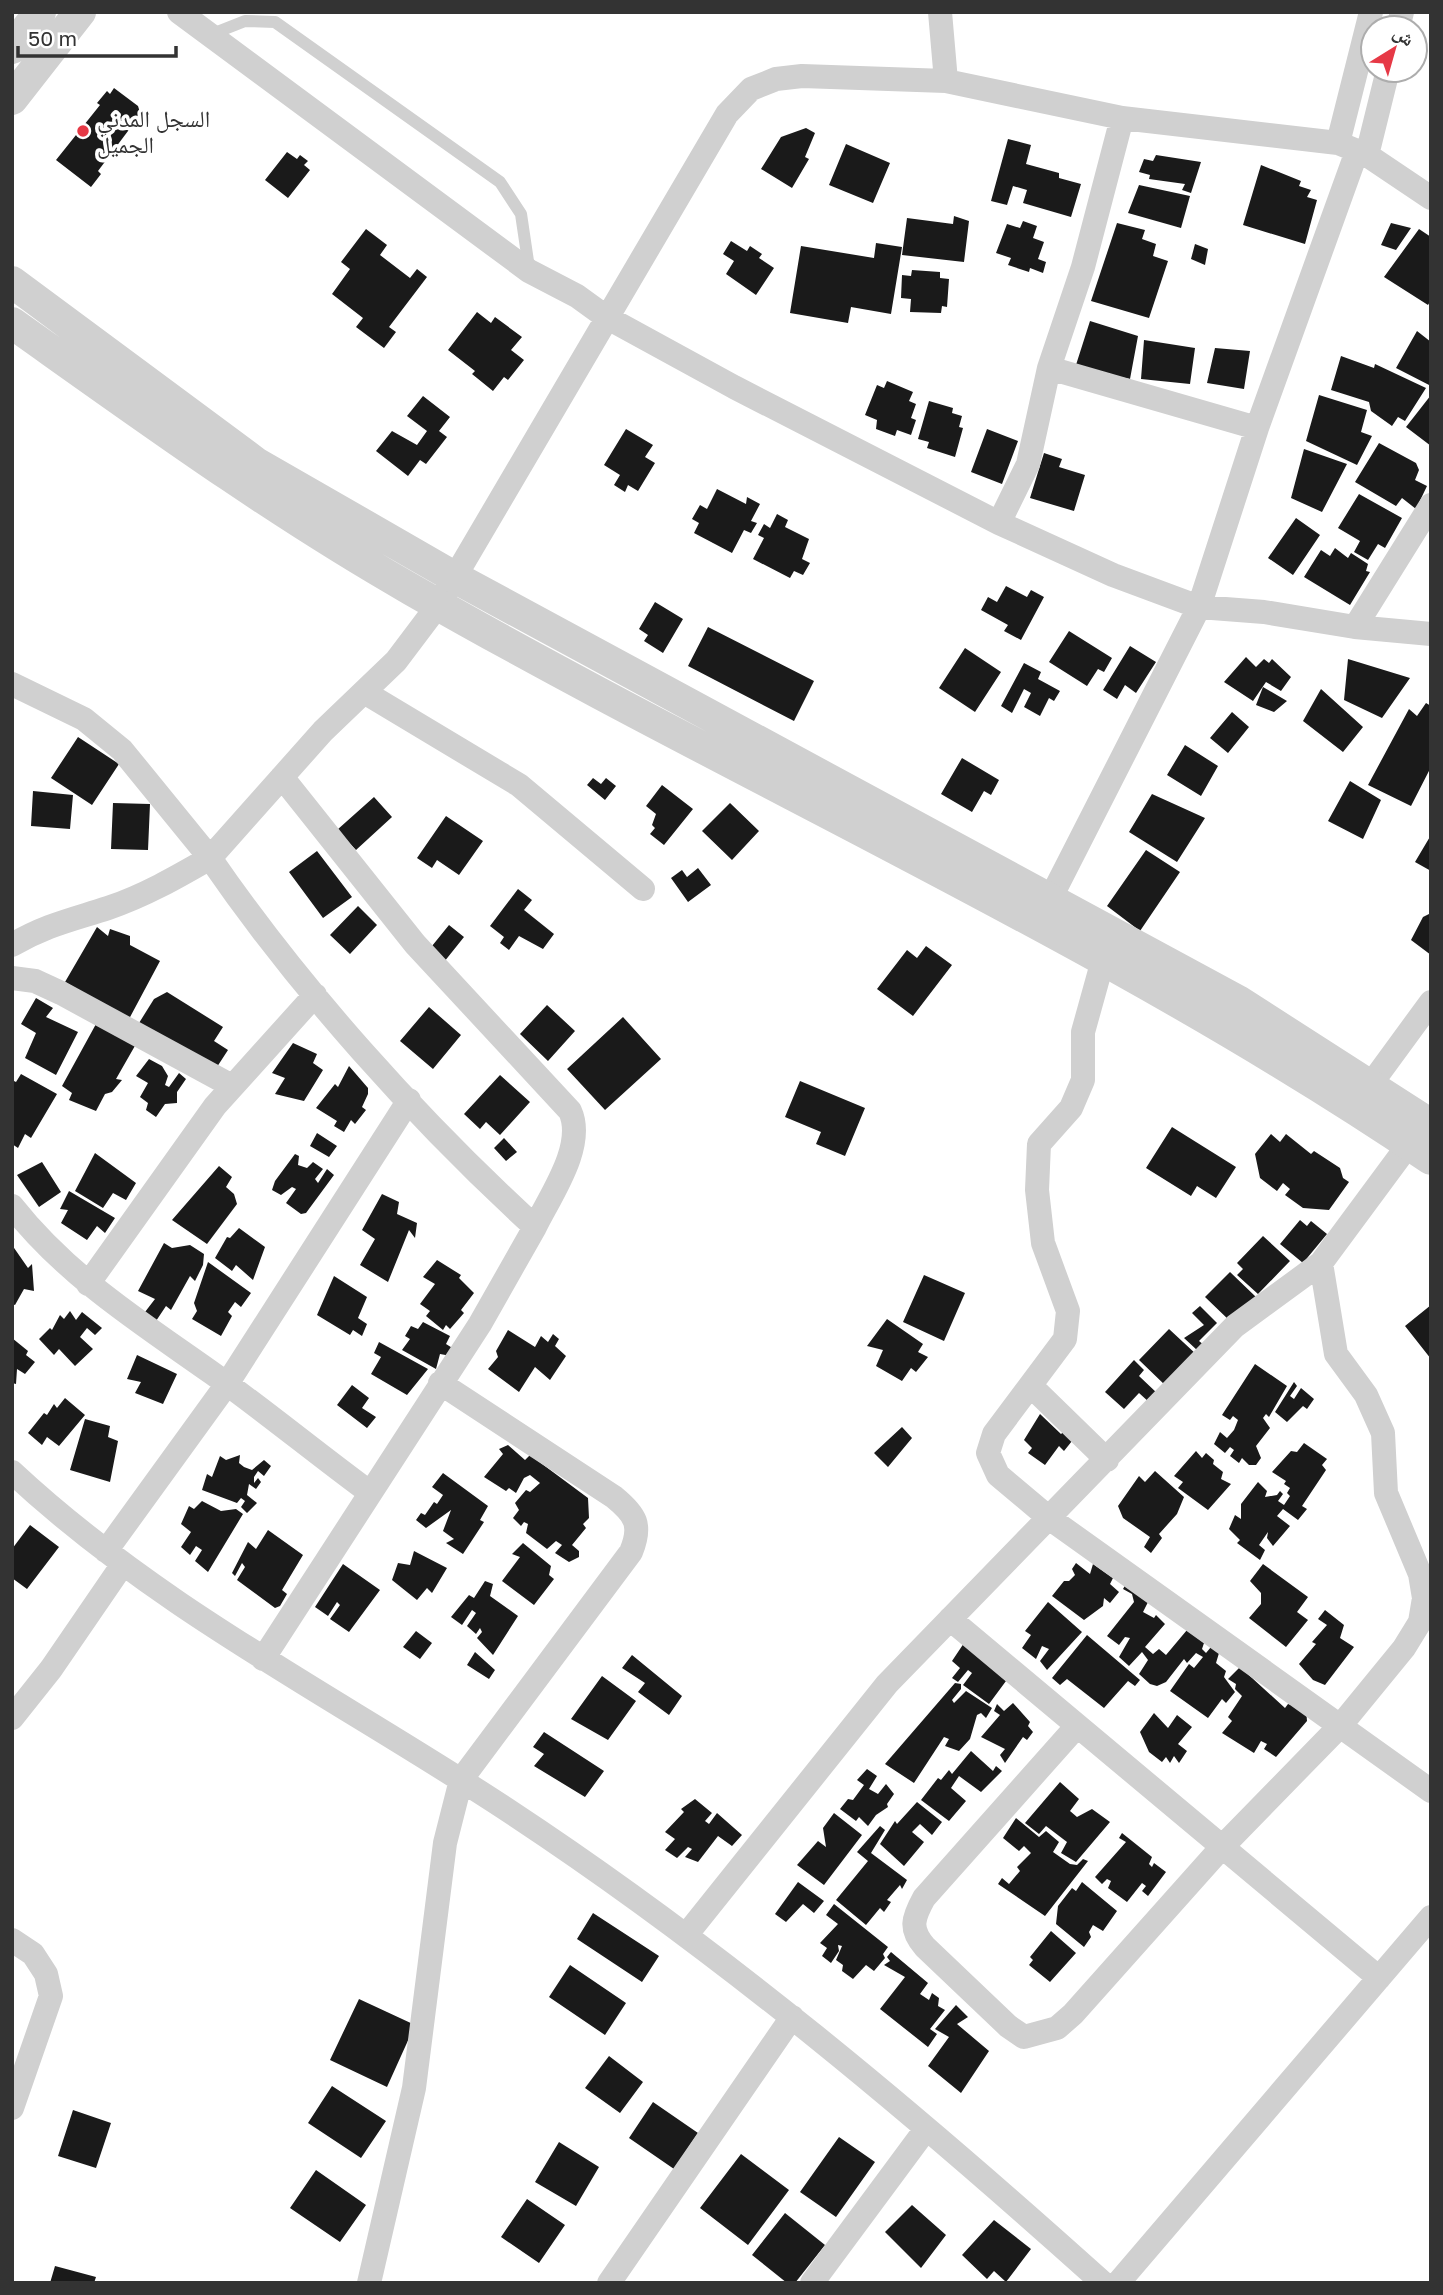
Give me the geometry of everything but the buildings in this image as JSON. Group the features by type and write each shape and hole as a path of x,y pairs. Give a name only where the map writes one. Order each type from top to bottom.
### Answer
{"street":[{"path":"12,48 40,12"},
{"path":"12,99 80,12"},
{"path":"179,12 207,36 529,271 577,296 606,317 999,523 1113,575 1199,607 1264,612 1355,627 1431,634"},
{"path":"940,12 946,81"},
{"path":"1354,150 1371,12"},
{"path":"12,945 36,931 155,890 210,858 282,777 396,661 456,578 606,317 727,114 751,89 776,79 802,76 946,81 1122,118 1354,150 1431,198"},
{"path":"1044,910 1199,607 1354,150 1382,84"},
{"path":"999,523 1028,464 1049,368 1083,267 1122,118"},
{"path":"12,282 256,463 1044,910 1103,960 1423,1143"},
{"path":"12,323 241,486 439,604 1044,910 1238,1001 1371,1084 1423,1143"},
{"path":"1049,368 1258,428"},
{"path":"1355,627 1431,505"},
{"path":"12,684 84,719 122,750 210,858 250,916 315,995 409,1100 535,1227"},
{"path":"364,692 519,785 643,889"},
{"path":"263,1659 480,1324 535,1227 570,1152 574,1120 570,1111 415,944 282,777"},
{"path":"36,931 13,981 35,981 61,993 232,1086"},
{"path":"1103,960 1083,1032 1083,1080 1071,1108 1039,1144 1037,1190 1043,1243 1068,1311 1065,1339 994,1434 988,1453 998,1475 1049,1518 1431,1791"},
{"path":"88,1284 179,1154 232,1086 315,995"},
{"path":"1371,1084 1431,1002"},
{"path":"12,1718 51,1669 114,1558 409,1100"},
{"path":"687,1934 869,1705 1235,1326 1321,1264 1423,1143"},
{"path":"12,1206 48,1249 88,1284 369,1492"},
{"path":"1077,1726 924,1898 913,1917 914,1934 1008,2026 1024,2037 1057,2028 1073,2014 1222,1847 1341,1725 1404,1647 1420,1622 1424,1598 1420,1574 1386,1493 1383,1433 1366,1395 1336,1354 1321,1264"},
{"path":"369,2283 414,2088 445,1843 461,1780 631,1552 639,1534 631,1514 614,1497 440,1383"},
{"path":"1031,1387 1107,1460"},
{"path":"12,1472 114,1558 263,1659 461,1780 687,1934 926,2129 1102,2281 1379,1978 1431,1917"},
{"path":"950,1619 1379,1978"},
{"path":"12,1940 33,1954 46,1974 51,1996 12,2108"},
{"path":"609,2283 792,2017"},
{"path":"812,2283 926,2129"}],"lane":[{"path":"207,36 245,21 275,22 447,143 500,182 515,202 521,214 529,271"}],"place":[{"name":"السجل المدني الجميل","path":"83,131"}]}
